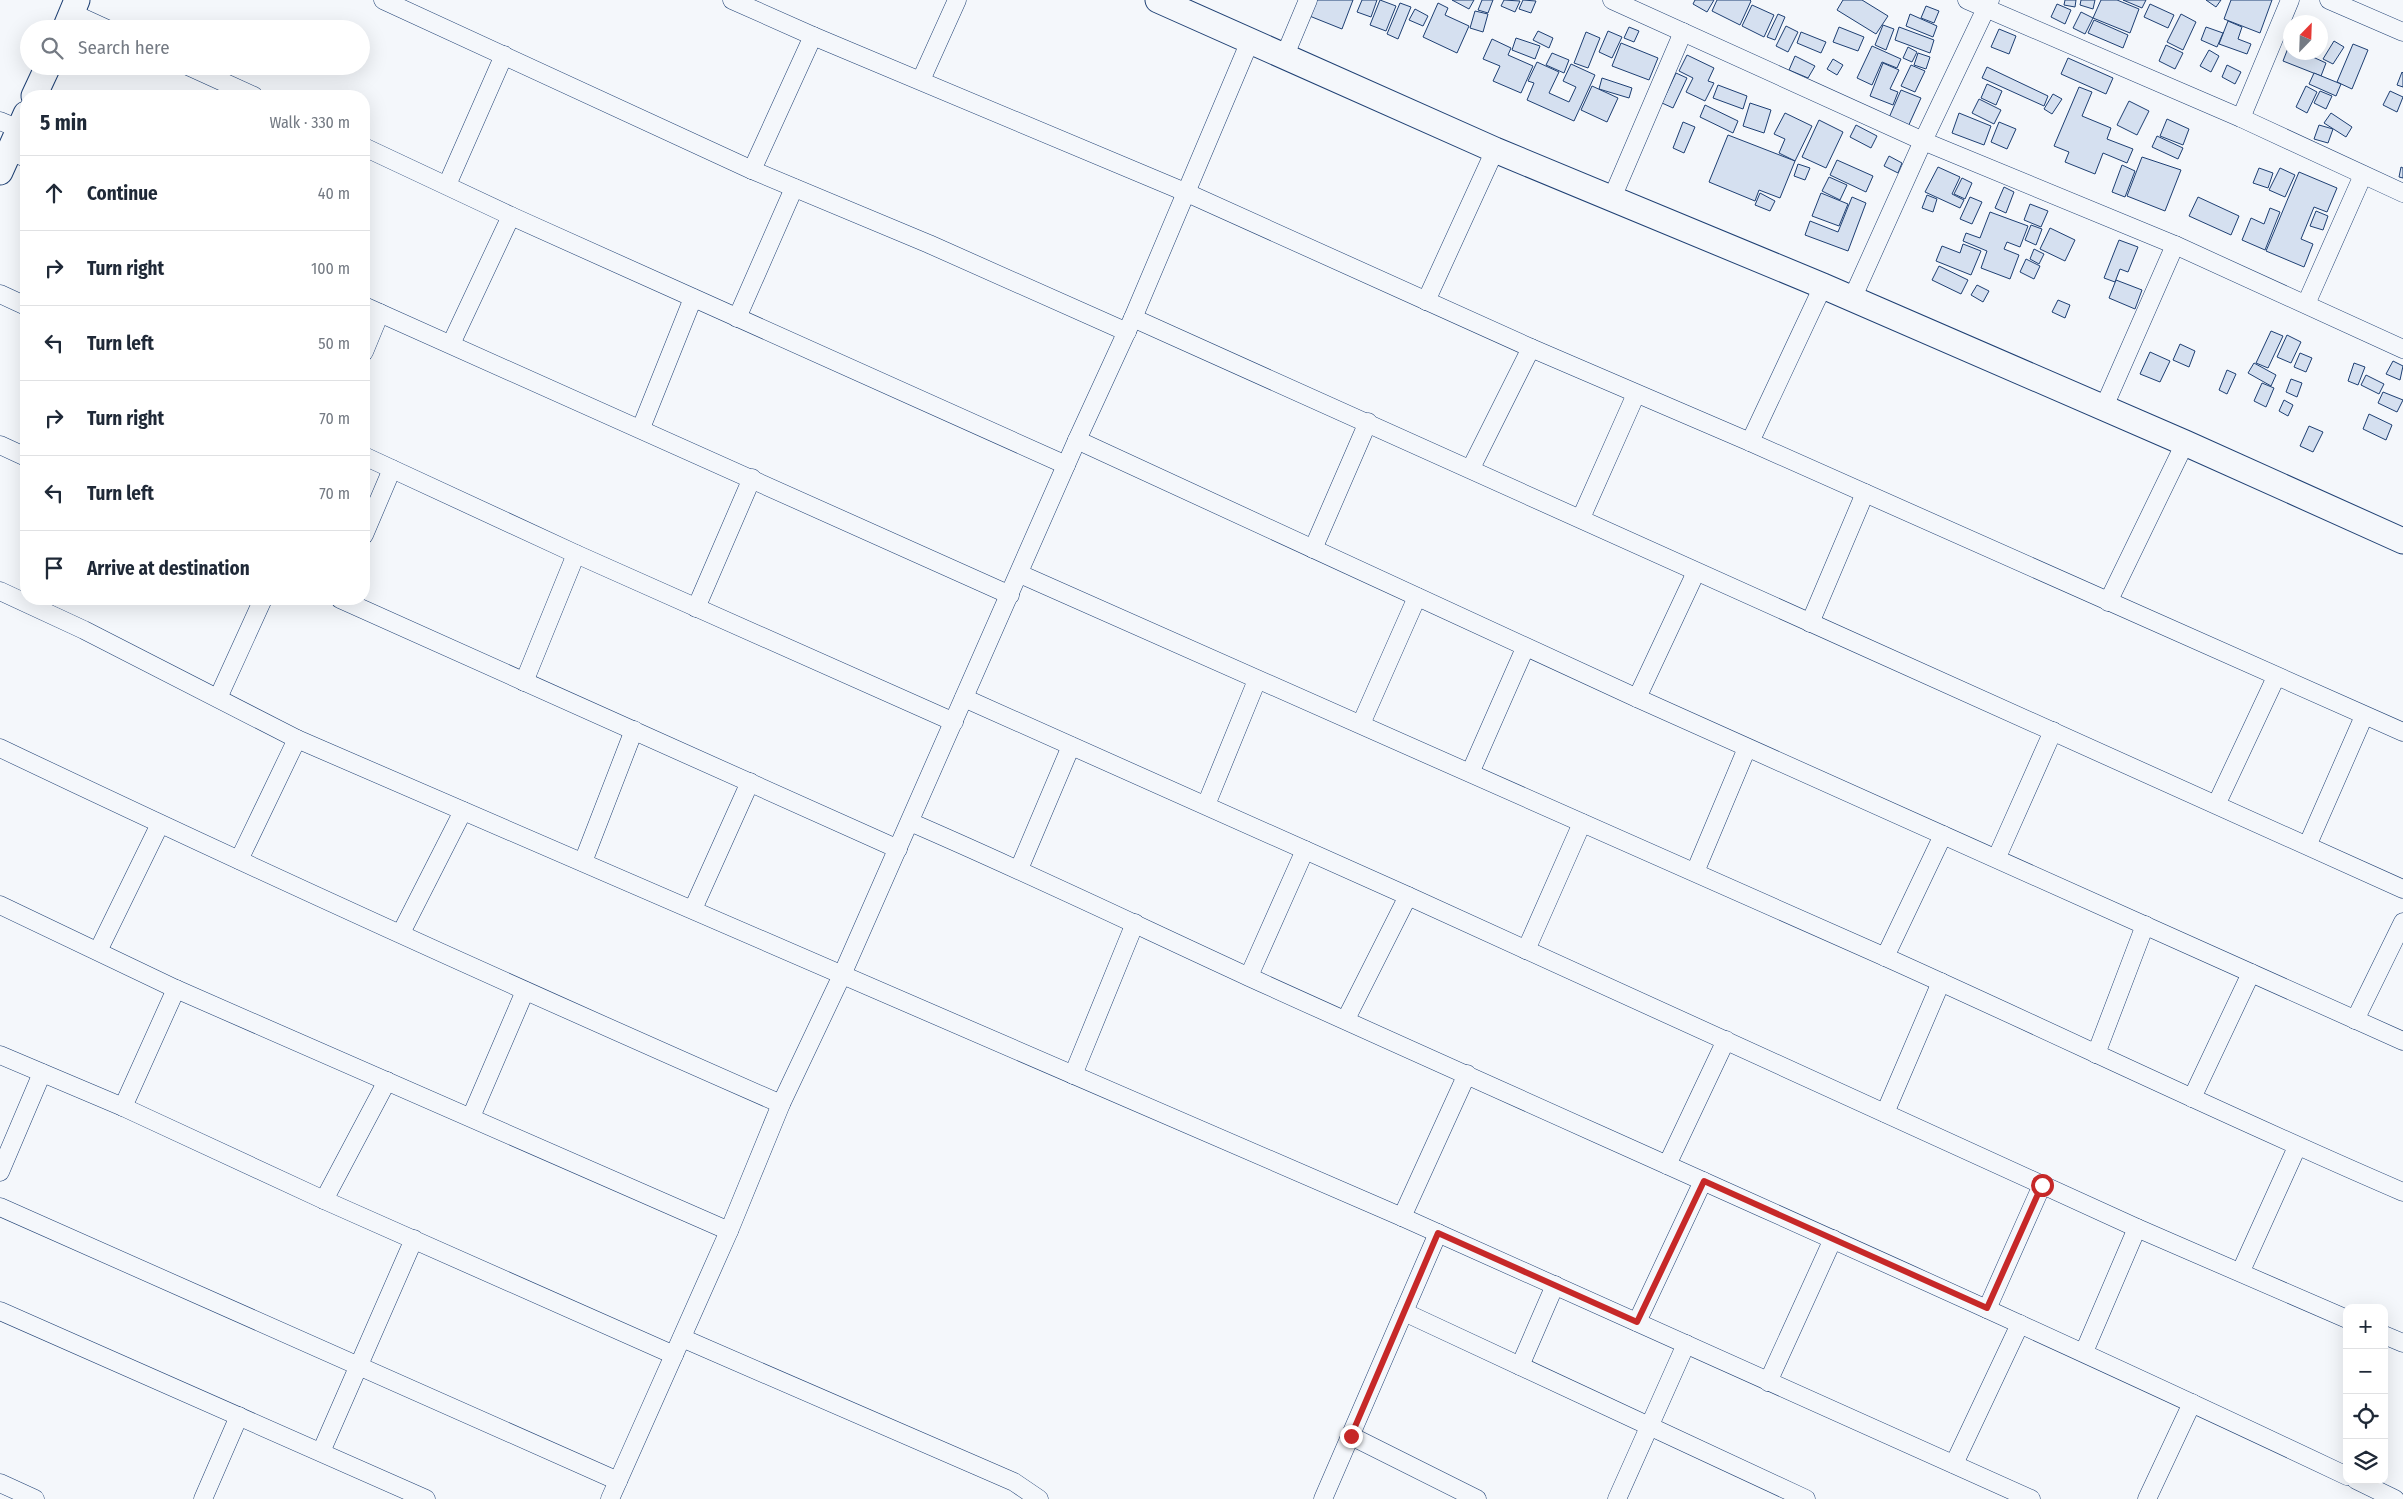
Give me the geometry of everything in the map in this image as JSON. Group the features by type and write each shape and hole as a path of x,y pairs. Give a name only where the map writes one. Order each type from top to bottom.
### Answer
{"street":[{"path":"383,0 794,188 1368,422 1696,572 2403,888"},
{"path":"732,0 813,36 1185,192 1426,302 1750,442 2403,732"},
{"path":"921,80 956,0"},
{"path":"1158,0 1495,150 1823,286 2104,407 2403,540"},
{"path":"1285,55 1308,0"},
{"path":"1612,0 1923,141 2175,246 2403,349"},
{"path":"1967,0 1989,4 2403,193"},
{"path":"2241,118 2290,0"},
{"path":"2329,0 2403,32"},
{"path":"1852,299 1923,141 1989,4"},
{"path":"71,14 85,20"},
{"path":"1612,198 1683,32"},
{"path":"752,170 813,36"},
{"path":"610,1499 729,1231 781,1104 842,975 1020,574 1077,440 1130,325 1250,41"},
{"path":"447,185 504,55"},
{"path":"37,90 44,75"},
{"path":"208,75 241,90"},
{"path":"370,150 511,216 1066,465"},
{"path":"1426,302 1495,150"},
{"path":"2306,304 2363,175"},
{"path":"737,318 794,188"},
{"path":"451,344 511,216"},
{"path":"2104,407 2175,246"},
{"path":"1750,442 1823,286"},
{"path":"0,294 20,303"},
{"path":"641,428 693,298"},
{"path":"370,309 641,428 1010,595"},
{"path":"370,337 380,313"},
{"path":"1472,468 1531,348"},
{"path":"1581,518 1636,394"},
{"path":"1313,550 1368,422"},
{"path":"1077,440 1525,648 2403,1041"},
{"path":"2108,602 2185,443"},
{"path":"0,445 20,455"},
{"path":"370,459 576,554 954,722"},
{"path":"370,520 392,469"},
{"path":"696,608 752,478"},
{"path":"1810,623 1865,493"},
{"path":"524,682 576,554"},
{"path":"1637,698 1696,572"},
{"path":"1020,574 1257,680 1471,771 1582,823 1885,956 2297,1147 2403,1192"},
{"path":"0,591 20,600"},
{"path":"1361,724 1417,597"},
{"path":"30,605 84,630 297,738 1402,1217 2031,1499"},
{"path":"218,698 260,605"},
{"path":"353,605 898,849"},
{"path":"1471,771 1525,648"},
{"path":"2216,803 2276,677"},
{"path":"1206,805 1257,680"},
{"path":"964,698 1408,896 2137,1228 2241,1271 2343,1317"},
{"path":"2308,844 2364,716"},
{"path":"583,862 634,730"},
{"path":"1996,858 2053,731"},
{"path":"239,860 297,738"},
{"path":"1019,869 1072,746"},
{"path":"0,748 160,824 525,991 781,1104"},
{"path":"1694,872 1746,748"},
{"path":"693,909 750,782"},
{"path":"401,933 463,811"},
{"path":"910,822 1019,869 1249,976 2084,1352 2343,1474"},
{"path":"1526,950 1582,823"},
{"path":"98,951 160,824"},
{"path":"1885,956 1942,834"},
{"path":"1249,976 1305,850"},
{"path":"1346,1019 1408,896"},
{"path":"0,905 176,989 729,1231"},
{"path":"2355,1020 2403,922"},
{"path":"1073,1075 1135,923"},
{"path":"2096,1054 2145,925"},
{"path":"2192,1098 2250,973"},
{"path":"1885,1113 1941,982"},
{"path":"123,1107 176,989"},
{"path":"471,1117 525,991"},
{"path":"1666,1165 1726,1040"},
{"path":"0,1055 123,1107 324,1200 674,1355"},
{"path":"0,1172 42,1073"},
{"path":"1402,1217 1467,1074"},
{"path":"324,1200 387,1081"},
{"path":"2241,1271 2297,1147"},
{"path":"1637,1322 1704,1181"},
{"path":"1987,1308 2042,1185"},
{"path":"0,1207 618,1481"},
{"path":"2084,1352 2137,1228"},
{"path":"1323,1499 1438,1233"},
{"path":"321,1452 414,1239"},
{"path":"1768,1382 1833,1239"},
{"path":"1520,1366 1555,1285"},
{"path":"0,1310 426,1499"},
{"path":"1404,1312 1806,1499"},
{"path":"1954,1464 2020,1324"},
{"path":"2388,1337 2403,1343"},
{"path":"682,1338 1014,1482 1037,1498"},
{"path":"1617,1499 1686,1344"},
{"path":"2147,1499 2192,1403"},
{"path":"203,1499 239,1416"},
{"path":"1351,1436 1477,1499"},
{"path":"0,1483 34,1499"},
{"path":"2364,1484 2395,1499"}],"building":[{"path":"1313,0 1353,0 1342,29 1307,15"},
{"path":"1362,0 1377,0 1371,17 1357,12"},
{"path":"1380,0 1396,6 1386,31 1370,25"},
{"path":"1452,0 1474,0 1469,9"},
{"path":"1482,0 1493,0 1488,13 1478,10"},
{"path":"1504,0 1520,1 1515,12 1501,6"},
{"path":"1523,0 1536,1 1531,13 1519,9"},
{"path":"1695,0 1714,0 1707,12 1693,4"},
{"path":"1717,0 1751,1 1740,25 1712,11"},
{"path":"1843,0 1862,0 1888,16 1876,34 1837,10"},
{"path":"2065,0 2076,0 2075,7 2064,5"},
{"path":"2081,0 2095,0 2093,9 2080,5"},
{"path":"2101,0 2117,0 2139,9 2130,33 2093,18"},
{"path":"2123,0 2146,0 2142,8"},
{"path":"2206,0 2221,0 2216,7"},
{"path":"2231,0 2272,0 2260,33 2224,19"},
{"path":"1400,3 1411,7 1398,39 1387,34"},
{"path":"1438,3 1448,8 1445,15 1469,26 1457,53 1423,37"},
{"path":"2057,4 2071,10 2065,24 2051,17"},
{"path":"2150,4 2174,15 2168,28 2144,17"},
{"path":"1752,5 1774,15 1764,37 1742,26"},
{"path":"1926,6 1939,11 1934,23 1921,18"},
{"path":"1415,9 1428,16 1423,26 1409,20"},
{"path":"1475,11 1488,14 1483,32 1470,28"},
{"path":"2081,12 2093,18 2085,34 2073,28"},
{"path":"1778,14 1785,17 1775,40 1767,37"},
{"path":"1910,14 1937,26 1933,37 1906,26"},
{"path":"2181,14 2196,22 2183,50 2167,42"},
{"path":"2094,20 2128,35 2123,48 2088,33"},
{"path":"2228,21 2242,27 2238,39 2251,44 2247,54 2219,44"},
{"path":"1883,25 1894,29 1886,50 1875,45"},
{"path":"1786,26 1798,32 1788,52 1776,46"},
{"path":"1629,27 1639,31 1634,42 1624,38"},
{"path":"1839,27 1864,37 1858,51 1833,42"},
{"path":"1899,27 1934,40 1930,53 1895,40"},
{"path":"2206,27 2223,33 2217,47 2201,40"},
{"path":"1999,29 2016,36 2009,54 1991,47"},
{"path":"1538,31 1553,38 1549,48 1533,40"},
{"path":"1608,31 1622,37 1612,58 1599,52"},
{"path":"1586,32 1600,38 1588,68 1574,63"},
{"path":"1801,32 1826,42 1821,53 1797,43"},
{"path":"1516,38 1540,46 1535,59 1512,50"},
{"path":"1492,39 1511,48 1508,55 1533,66 1521,93 1493,81 1500,66 1483,59"},
{"path":"2334,41 2344,47 2333,64 2325,60 2328,60 2328,51"},
{"path":"1621,43 1658,58 1649,80 1612,66"},
{"path":"2353,44 2368,50 2352,89 2337,82"},
{"path":"2166,45 2183,53 2175,69 2159,61"},
{"path":"1872,46 1901,59 1897,68 1882,62 1872,85 1857,78"},
{"path":"1908,47 1917,52 1912,62 1903,58"},
{"path":"2209,50 2219,56 2211,72 2200,66"},
{"path":"1552,53 1569,60 1564,73 1546,65"},
{"path":"1918,53 1930,57 1926,69 1914,65"},
{"path":"1687,55 1714,68 1708,81 1714,83 1705,101 1686,92 1693,78 1679,71"},
{"path":"1795,56 1815,66 1808,78 1789,70"},
{"path":"2068,58 2113,78 2106,94 2061,74"},
{"path":"1833,59 1843,65 1837,75 1827,69"},
{"path":"2319,60 2326,63 2321,76 2283,61"},
{"path":"1537,62 1559,72 1549,93 1569,102 1576,87 1563,81 1571,64 1595,75 1574,121 1527,100 1534,83 1528,81"},
{"path":"1883,63 1899,70 1890,89 1898,92 1893,105 1870,96"},
{"path":"1911,65 1925,71 1915,92 1901,86"},
{"path":"2227,65 2241,72 2235,84 2222,77"},
{"path":"1987,67 2048,96 2044,106 1982,78"},
{"path":"1676,73 1687,78 1673,108 1662,103"},
{"path":"2314,73 2341,84 2336,96 2309,84"},
{"path":"2403,73 2403,87 2397,85"},
{"path":"1602,78 1632,88 1629,98 1599,89"},
{"path":"1987,84 2002,91 1996,105 1981,98"},
{"path":"1718,85 1747,96 1743,109 1713,98"},
{"path":"1592,86 1618,98 1607,122 1581,110"},
{"path":"2306,86 2317,92 2307,113 2296,107"},
{"path":"2079,87 2092,92 2082,116 2111,128 2107,139 2133,149 2127,163 2103,153 2095,174 2065,162 2069,152 2054,146"},
{"path":"1901,90 1921,98 1907,129 1888,120"},
{"path":"2320,91 2332,96 2326,109 2314,103"},
{"path":"2390,91 2403,97 2397,112 2383,105"},
{"path":"2053,94 2062,99 2052,114 2044,109"},
{"path":"1979,99 2001,110 1994,124 1972,113"},
{"path":"2129,101 2149,111 2137,135 2117,125"},
{"path":"1750,103 1771,110 1764,133 1743,126"},
{"path":"1705,105 1738,121 1733,133 1700,117"},
{"path":"1785,113 1812,126 1795,161 1779,153 1785,139 1774,134"},
{"path":"1959,113 1991,126 1984,145 1952,133"},
{"path":"2331,113 2352,127 2346,137 2324,123"},
{"path":"2167,119 2189,129 2183,145 2160,136"},
{"path":"1819,120 1843,132 1826,168 1802,157"},
{"path":"1683,122 1695,127 1684,153 1673,148"},
{"path":"1999,122 2016,129 2007,149 1991,142"},
{"path":"1856,125 1877,136 1871,148 1850,137"},
{"path":"2319,125 2333,129 2328,143 2314,139"},
{"path":"1728,135 1795,161 1780,198 1759,190 1755,201 1709,182"},
{"path":"2157,136 2183,148 2178,159 2152,147"},
{"path":"1889,156 1902,163 1898,173 1884,166"},
{"path":"2142,157 2181,170 2165,211 2127,196"},
{"path":"1837,160 1873,176 1866,192 1830,175"},
{"path":"1798,164 1810,168 1805,180 1794,176"},
{"path":"2122,165 2135,171 2125,197 2112,192"},
{"path":"1938,167 1960,177 1952,194 1964,200 1960,208 1925,192"},
{"path":"2401,167 2403,168 2403,178 2399,177"},
{"path":"2259,168 2273,173 2268,188 2253,183"},
{"path":"2280,168 2295,175 2285,197 2269,190"},
{"path":"2299,172 2337,188 2327,212 2314,207 2301,239 2313,244 2304,267 2266,251"},
{"path":"1829,177 1847,185 1840,200 1822,191"},
{"path":"1962,178 1972,183 1965,199 1954,194"},
{"path":"2004,187 2014,192 2006,213 1995,208"},
{"path":"1760,193 1775,201 1770,211 1755,205"},
{"path":"1821,193 1848,204 1839,226 1812,216"},
{"path":"1927,195 1937,199 1933,212 1922,208"},
{"path":"1852,197 1866,203 1848,251 1805,235 1810,221 1838,232"},
{"path":"1970,197 1982,202 1972,224 1960,219"},
{"path":"2198,197 2239,216 2231,235 2189,216"},
{"path":"2030,204 2048,211 2041,227 2024,220"},
{"path":"2270,208 2280,212 2265,250 2242,240 2251,218 2264,224"},
{"path":"2316,211 2328,216 2323,230 2310,226"},
{"path":"1990,212 2028,226 2020,247 2007,242 2004,249 2019,255 2010,279 1981,268 1987,251 1963,241 1966,233 1980,238"},
{"path":"2031,225 2042,229 2036,245 2025,240"},
{"path":"2050,228 2075,240 2065,261 2040,249"},
{"path":"2119,240 2138,247 2128,272 2120,269 2115,282 2104,278"},
{"path":"1963,244 1981,251 1971,275 1936,261 1942,246 1960,253"},
{"path":"2034,249 2044,254 2039,264 2030,259"},
{"path":"2026,259 2040,266 2034,279 2020,272"},
{"path":"1939,266 1968,280 1961,294 1932,280"},
{"path":"2116,280 2142,290 2135,309 2109,298"},
{"path":"1977,285 1989,291 1983,302 1971,295"},
{"path":"2058,300 2070,305 2065,318 2052,312"},
{"path":"2271,331 2283,336 2268,368 2256,363"},
{"path":"2287,335 2301,342 2291,363 2277,357"},
{"path":"2180,344 2195,351 2189,367 2173,360"},
{"path":"2150,352 2170,361 2160,382 2140,374"},
{"path":"2300,353 2312,358 2306,372 2294,367"},
{"path":"2393,361 2403,366 2400,380 2386,374"},
{"path":"2254,363 2276,375 2271,386 2248,373"},
{"path":"2354,363 2365,367 2358,385 2348,381"},
{"path":"2227,370 2236,374 2227,394 2219,390"},
{"path":"2366,375 2384,384 2379,394 2361,385"},
{"path":"2291,379 2302,383 2297,397 2286,392"},
{"path":"2262,383 2274,388 2266,407 2254,401"},
{"path":"2383,392 2403,400 2397,412 2378,403"},
{"path":"2284,400 2293,405 2288,416 2279,411"},
{"path":"2369,414 2392,425 2386,440 2363,429"},
{"path":"2309,426 2323,432 2313,452 2300,446"}],"route":[{"path":"1351,1436 1438,1233 1637,1322 1704,1181 1987,1308 2042,1185"}]}
